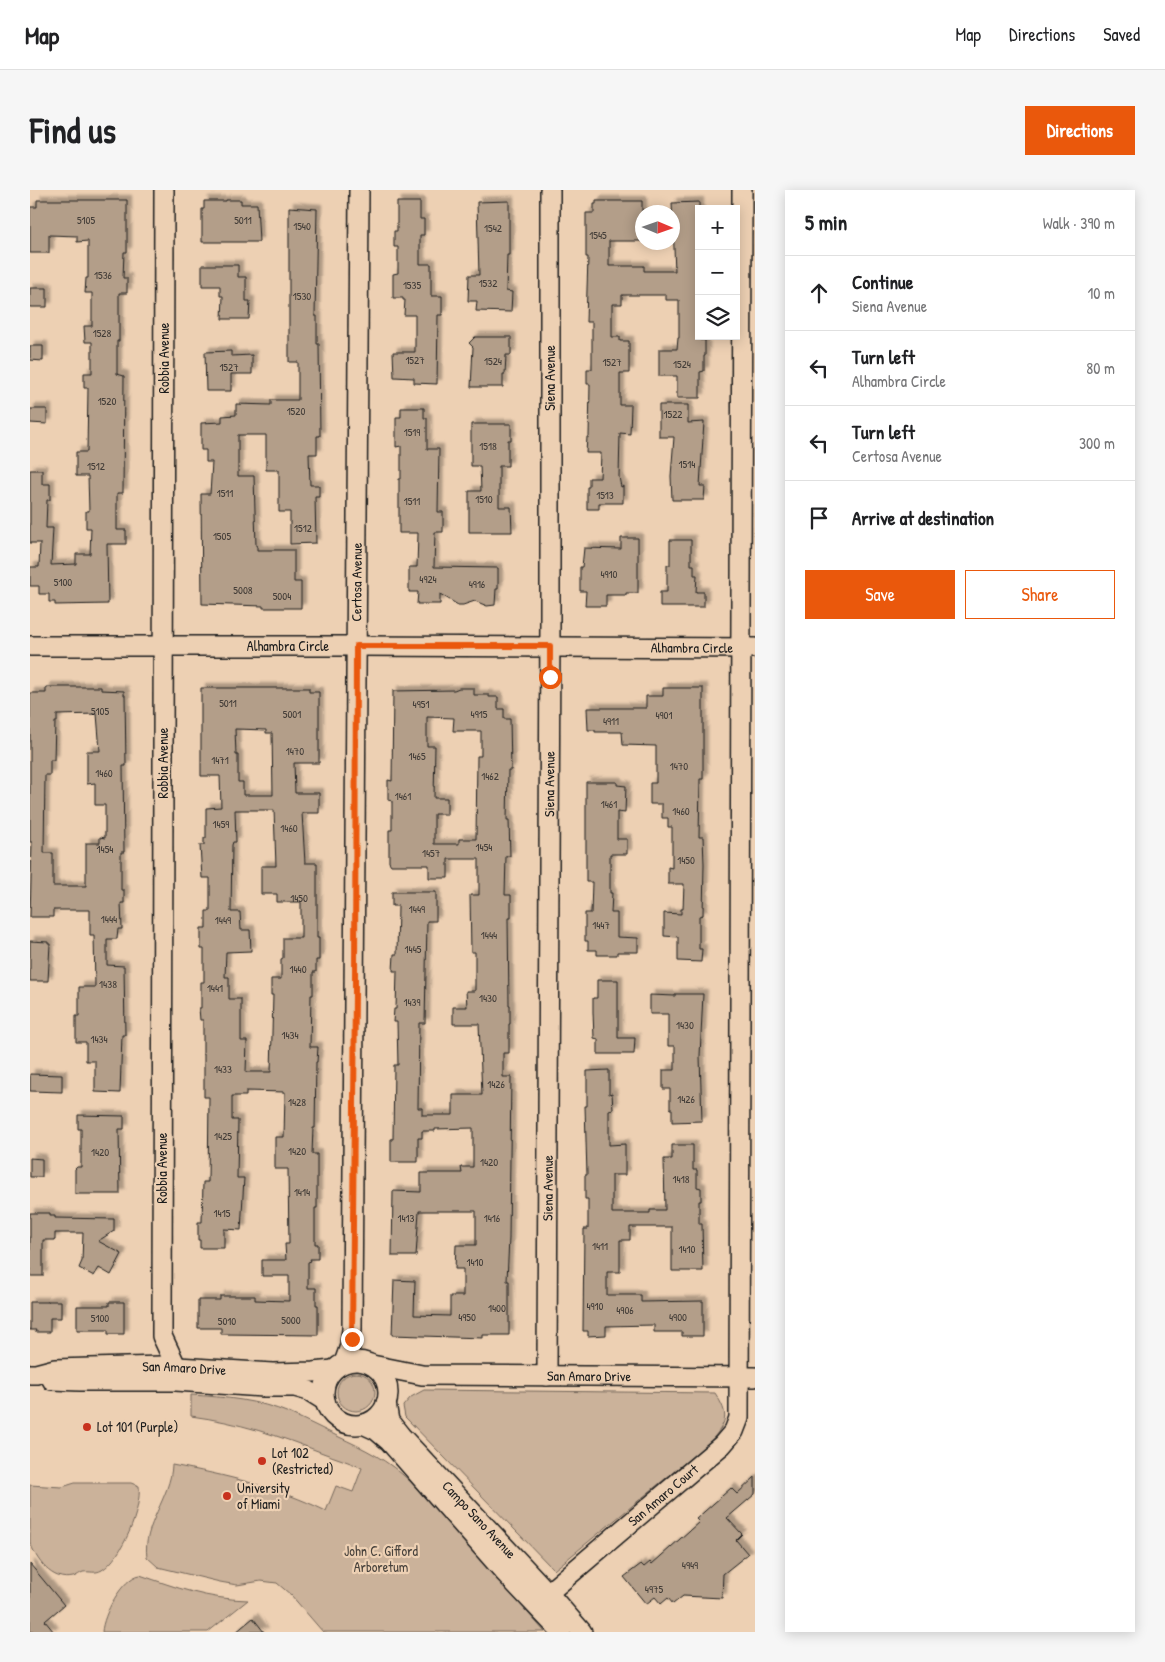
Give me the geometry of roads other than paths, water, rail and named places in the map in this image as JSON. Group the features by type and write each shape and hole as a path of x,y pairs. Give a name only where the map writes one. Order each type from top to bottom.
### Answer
{"street":[{"name":"Robbia Avenue","path":"148,1366 162,1336 164,190"},
{"name":"Certosa Avenue","path":"338,1366 350,1346 352,1329 359,190"},
{"name":"Siena Avenue","path":"547,1376 550,190"},
{"name":"San Amaro Court","path":"548,1593 730,1437 738,1425 747,1377 748,648 742,190"},
{"name":"Alhambra Circle","path":"30,646 748,648"},
{"name":"Robbia Avenue","path":"162,1336 176,1366"},
{"path":"358,1360 372,1365 378,1369 385,1380 387,1398 377,1417 362,1424 342,1422 331,1413 325,1401 324,1387 329,1375 338,1366 358,1360"},
{"name":"San Amaro Drive","path":"372,1365 422,1375 747,1377"},
{"name":"San Amaro Drive","path":"33,1374 56,1369 148,1366 176,1366 273,1373 313,1372 338,1366"},
{"path":"162,1381 165,1376 180,1374 198,1368"},
{"name":"San Amaro Drive","path":"33,1374 54,1380 162,1381 295,1387 309,1391 325,1401"},
{"name":"San Amaro Drive","path":"387,1398 402,1384 422,1375"},
{"name":"Campo Sano Avenue","path":"387,1398 389,1421 401,1436 582,1632"},
{"name":"Campo Sano Avenue","path":"362,1424 376,1430 389,1441 561,1632"}],"place":[{"name":"Lot 101 (Purple)","path":"87,1427"},
{"name":"Lot 102 (Restricted)","path":"262,1461"},
{"name":"University of Miami","path":"227,1496"}],"park label":[{"name":"John C. Gifford Arboretum","path":"381,1559"}]}
